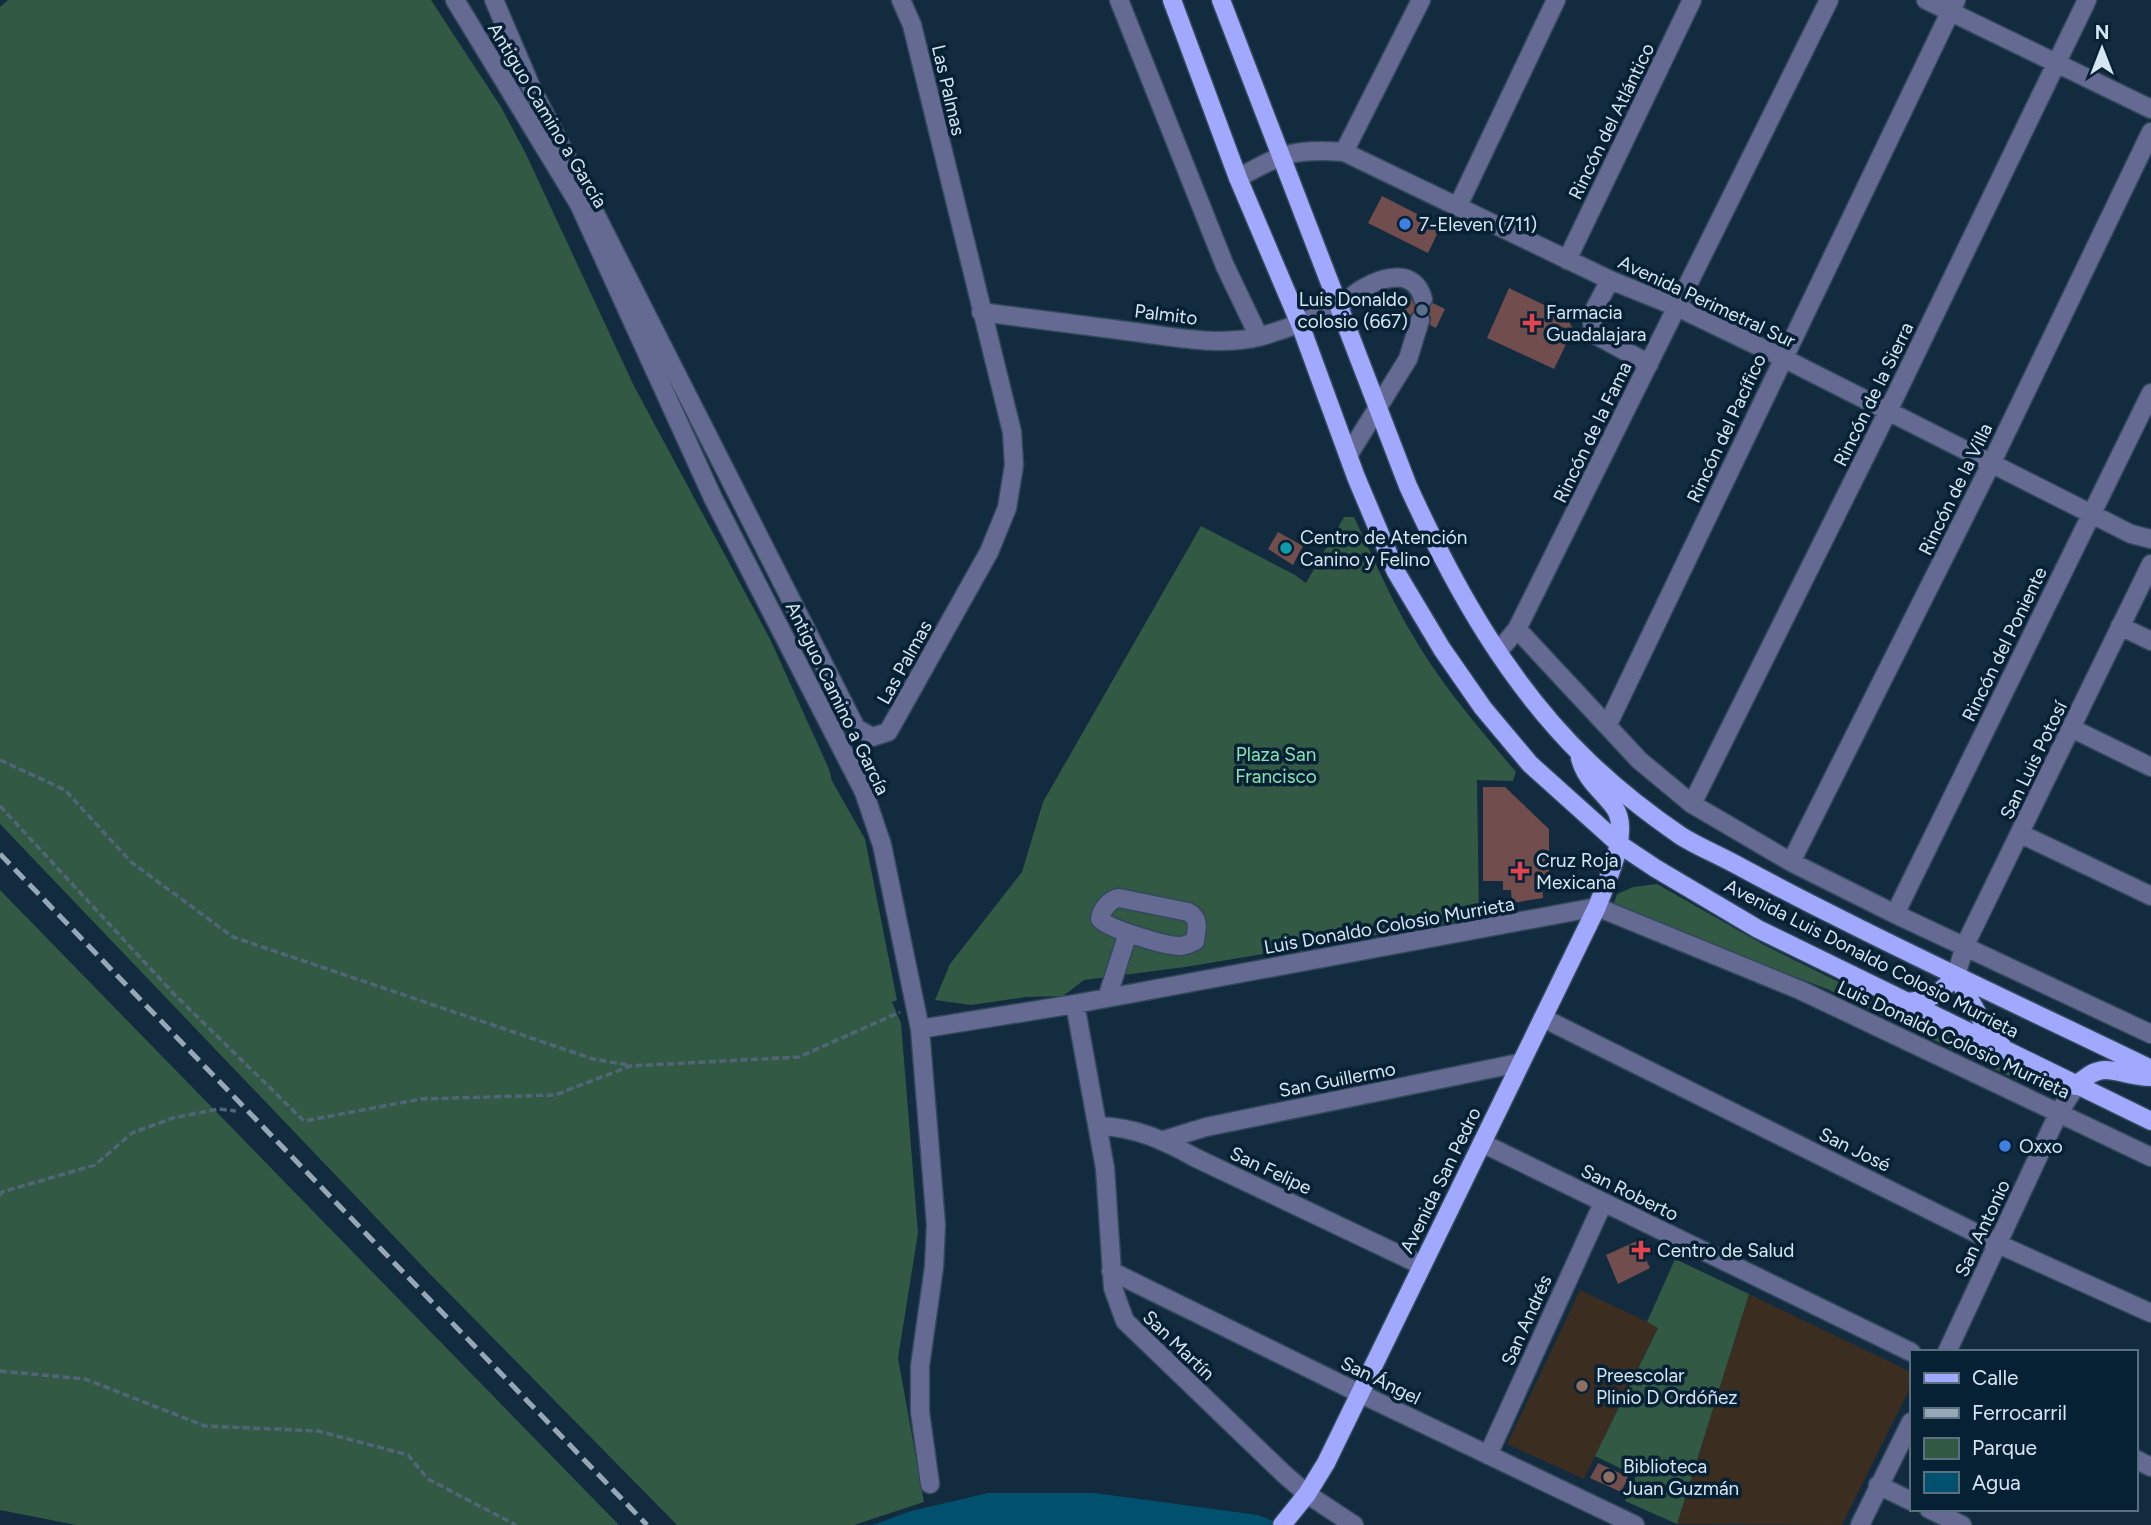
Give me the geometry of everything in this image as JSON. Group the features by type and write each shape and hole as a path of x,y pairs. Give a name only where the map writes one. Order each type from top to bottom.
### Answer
{"main road":[{"name":"Avenida Luis Donaldo Colosio Murrieta","path":"1172,0 1238,178 1300,324 1356,477 1396,572 1442,649 1483,708 1530,764 1619,844 1758,929 2151,1121"},
{"name":"Avenida Luis Donaldo Colosio Murrieta","path":"1221,0 1408,486 1468,606 1528,694 1578,751 1632,800 1684,837 1956,976 2151,1069"},
{"path":"1578,751 1589,779 1616,809 1619,816 1619,844"},
{"name":"Avenida San Pedro","path":"1284,1523 1307,1494 1326,1463 1597,907 1619,844"},
{"path":"1906,1002 1935,996 1956,976 1981,1019 2004,1049"},
{"path":"2076,1086 2087,1074 2097,1070 2108,1069 2151,1077"}],"street":[{"name":"Antiguo Camino a García","path":"455,0 579,204 713,498 864,792 882,845 920,1029 936,1225 934,1267 920,1366 920,1412 930,1484"},
{"name":"Las Palmas","path":"494,0 532,89 856,729 872,737 888,732 989,552 1007,508 1014,465 1012,432 912,25 901,0"},
{"path":"1119,0 1226,266 1259,337"},
{"path":"1344,152 1421,0"},
{"path":"1458,206 1556,0"},
{"name":"Rincón del Atlántico","path":"1567,260 1692,0"},
{"name":"Rincón de la Fama","path":"1497,652 1517,629 1829,0"},
{"path":"1926,0 1954,6 2056,63 2151,109"},
{"name":"Rincón de la Sierra","path":"1692,804 1888,411 2087,0"},
{"name":"Rincón del Pacífico","path":"1608,724 1954,6"},
{"name":"Rincón de la Villa","path":"1791,862 1991,464 2151,132"},
{"name":"Avenida Perimetral Sur","path":"1238,178 1280,155 1313,150 1344,152 1567,260 1677,307 1783,358 2091,515 2131,534 2151,539"},
{"name":"Palmito","path":"981,312 1210,341 1259,337 1300,324 1340,306 1361,289 1386,279 1401,278 1418,285 1423,299"},
{"path":"1610,280 1591,316 1594,334 1649,363"},
{"path":"1349,454 1408,359 1420,320"},
{"name":"Rincón del Poniente","path":"1895,914 2151,393"},
{"name":"San Luis Potosí","path":"1956,976 1965,945 2151,564"},
{"path":"2120,626 2151,641"},
{"path":"1517,629 1639,760 1692,804 1791,862 2151,1034"},
{"path":"2071,729 2151,768"},
{"path":"2021,834 2151,896"},
{"path":"1114,899 1188,912 1194,915 1198,924 1195,941 1179,946 1128,933 1104,924 1100,919 1101,913 1114,899"},
{"name":"Luis Donaldo Colosio Murrieta","path":"920,1029 1074,1004 1597,907 1800,990 2151,1157"},
{"path":"1107,998 1128,933"},
{"name":"San Martín","path":"1074,1004 1105,1168 1113,1288 1125,1321 1307,1494 1354,1525"},
{"name":"San José","path":"1543,1018 1998,1244 2151,1313"},
{"name":"San Guillermo","path":"1164,1140 1206,1127 1519,1063"},
{"name":"San Antonio","path":"1948,1350 2059,1112 2076,1086"},
{"name":"San Felipe","path":"1098,1126 1123,1127 1164,1140 1196,1158 1422,1265"},
{"name":"San Roberto","path":"1482,1143 1910,1352"},
{"name":"San Andrés","path":"1488,1455 1603,1203"},
{"name":"San Ángel","path":"1111,1271 1634,1525"},
{"path":"1860,1525 1910,1424"},
{"path":"1878,1485 1910,1501"},
{"path":"1933,1511 1962,1525"}],"path":[{"path":"0,760 65,790 131,862 233,937 593,1059 630,1066 799,1057 915,1006"},
{"path":"0,806 174,994 303,1121 421,1099 555,1095 630,1066"},
{"path":"1,1194 95,1165 132,1133 173,1118 219,1109 236,1111"},
{"path":"0,1371 85,1379 205,1426 318,1432 408,1455 428,1479 516,1525"}],"shaded area":[{"name":"Preescolar Plinio D Ordóñez","path":"1580,1290 1658,1327 1584,1479 1507,1444"},
{"path":"1749,1294 1910,1372 1910,1388 1842,1525 1677,1524"}],"green space":[{"path":"8,0 431,0 501,107 526,154 634,386 770,639 832,781 865,839 897,1000 892,1002 901,1023 918,1233 898,1358 924,1502 854,1525 677,1525 428,1272 0,824 0,7"},
{"name":"Plaza San Francisco","path":"1344,517 1354,517 1394,602 1433,667 1516,772 1513,781 1477,780 1479,918 1185,967 1084,980 1063,996 1027,997 971,1005 935,1000 950,964 1022,872 1043,802 1201,526 1306,583"},
{"path":"1657,884 1764,945 2017,1070 2028,1079 2024,1083 1827,989 1624,912 1614,903 1617,894 1633,887"},
{"path":"0,890 619,1525 76,1525 0,1510"},
{"path":"1675,1259 1749,1294 1677,1524 1625,1501 1636,1476 1595,1456 1658,1328 1647,1322"}],"water":[{"path":"988,1493 1095,1493 1258,1515 1283,1525 873,1525 911,1511"}],"building":[{"name":"7-Eleven (711)","path":"1382,196 1441,226 1428,253 1368,223"},
{"name":"Farmacia Guadalajara","path":"1509,288 1567,316 1573,330 1554,369 1487,338"},
{"path":"1408,294 1418,309 1410,315 1400,311"},
{"path":"1433,303 1445,309 1436,328 1430,325 1431,317 1425,310"},
{"name":"Centro de Atención Canino y Felino","path":"1278,532 1303,546 1293,565 1268,549"},
{"name":"Cruz Roja Mexicana","path":"1483,787 1505,787 1549,829 1549,886 1542,886 1543,898 1512,903 1511,890 1503,890 1503,881 1483,881"},
{"path":"1637,1241 1650,1268 1618,1284 1606,1255"},
{"name":"Biblioteca Juan Guzmán","path":"1598,1463 1628,1477 1621,1492 1590,1478"}],"railway":[{"path":"0,854 647,1525"}],"place":[{"name":"7-Eleven (711)","path":"1405,224"},
{"name":"Luis Donaldo colosio (667)","path":"1422,310"},
{"name":"Farmacia Guadalajara","path":"1532,323"},
{"name":"Centro de Atención Canino y Felino","path":"1286,548"},
{"name":"Cruz Roja Mexicana","path":"1520,871"},
{"name":"Oxxo","path":"2005,1146"},
{"name":"Centro de Salud","path":"1641,1250"},
{"name":"Preescolar Plinio D Ordóñez","path":"1582,1386"},
{"name":"Biblioteca Juan Guzmán","path":"1609,1477"}]}
